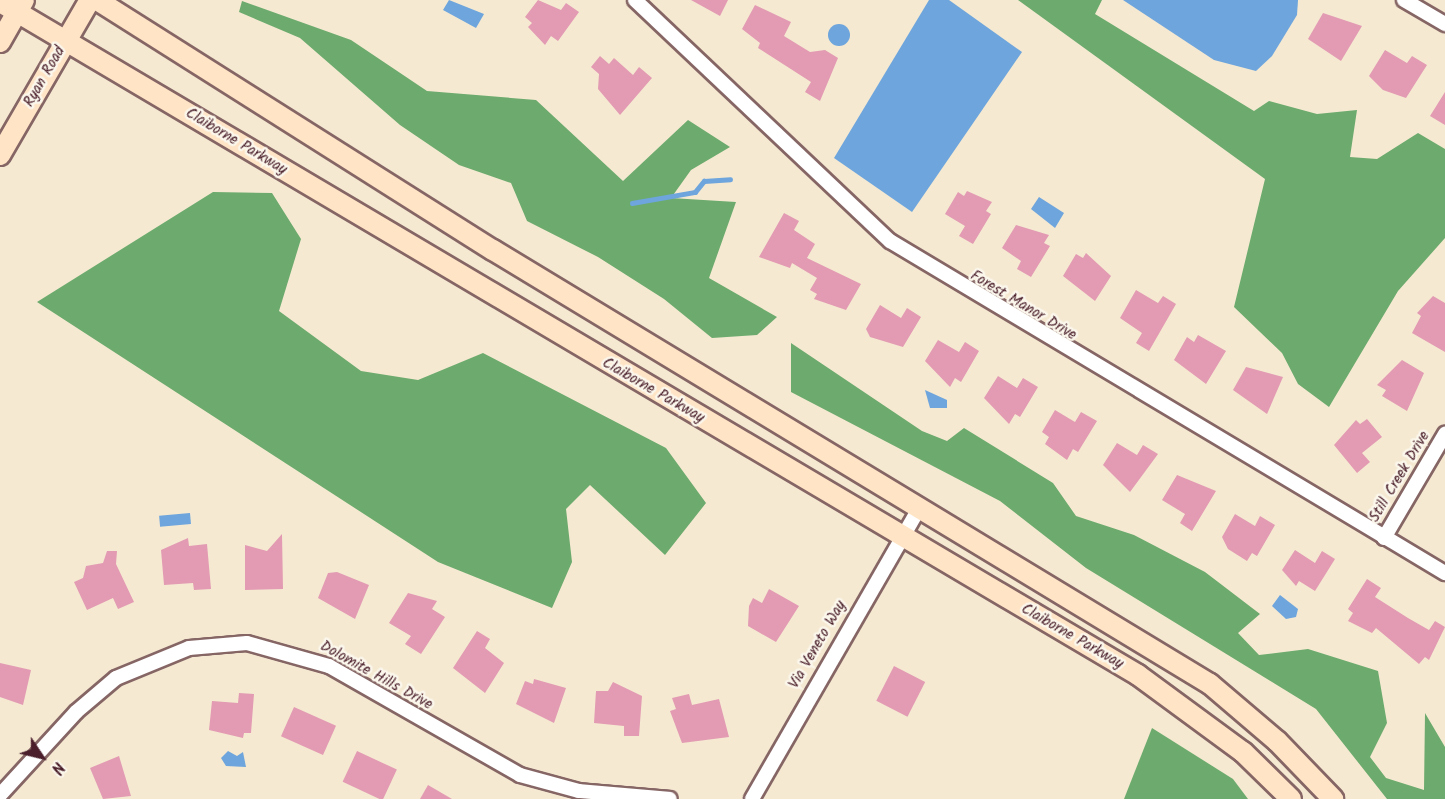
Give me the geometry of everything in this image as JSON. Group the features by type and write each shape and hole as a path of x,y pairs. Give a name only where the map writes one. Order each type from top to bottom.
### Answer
{"main road":[{"name":"Ryan Road","path":"0,155 90,0"},
{"name":"Claiborne Parkway","path":"97,0 918,510 1210,684 1277,741 1333,799"},
{"name":"Claiborne Parkway","path":"0,2 21,6 66,41 1170,696 1243,752 1292,799"},
{"path":"0,42 21,6"}],"street":[{"name":"Forest Manor Drive","path":"635,0 890,242 1445,573"},
{"path":"1404,0 1445,24"},
{"name":"Still Creek Drive","path":"1384,538 1445,434"},
{"name":"Via Veneto Way","path":"752,799 918,510"},
{"name":"Dolomite Hills Drive","path":"0,795 76,712 116,678 189,648 247,643 329,666 520,775 579,791 670,799"}],"green space":[{"path":"1018,0 1102,0 1095,14 1254,111 1269,101 1317,114 1357,110 1350,157 1377,159 1418,133 1445,149 1445,238 1398,291 1329,407 1298,384 1282,353 1234,307 1265,179"},
{"path":"242,1 351,40 427,91 536,100 623,181 688,120 730,147 691,170 671,198 736,202 709,278 777,317 757,335 712,338 664,299 598,257 527,221 511,183 459,165 400,125 300,38 239,12"},
{"path":"213,192 272,193 301,239 279,311 361,371 418,380 483,353 666,448 706,503 665,555 590,485 566,509 572,562 552,608 438,562 37,302"},
{"path":"791,343 922,431 947,441 964,428 1053,483 1076,516 1134,535 1205,572 1260,614 1238,633 1259,655 1308,649 1378,671 1387,723 1370,757 1386,778 1424,790 1425,713 1445,747 1445,799 1387,799 1316,709 1086,568 1000,501 791,392"},
{"path":"1152,728 1233,779 1248,799 1124,799"}],"water":[{"path":"449,0 484,14 476,28 443,10"},
{"path":"929,0 949,0 1022,52 912,212 834,158"},
{"path":"1123,0 1298,0 1297,15 1272,56 1256,71 1214,60"},
{"path":"839,24 847,27 850,35 847,43 839,46 831,43 828,35 831,27"},
{"path":"1039,197 1064,213 1055,228 1031,209"},
{"path":"925,390 947,400 947,408 930,408"},
{"path":"190,513 191,524 160,527 159,516"},
{"path":"1280,595 1298,609 1296,617 1286,619 1272,606"},
{"path":"228,751 237,756 243,752 246,767 226,766 221,758"}],"building":[{"path":"538,0 561,10 566,3 579,12 558,41 551,36 545,45 528,27 532,23 525,17"},
{"path":"691,0 728,0 720,16"},
{"path":"755,5 791,22 784,36 810,52 825,50 838,58 820,101 805,92 811,82 758,48 760,43 742,29"},
{"path":"1323,13 1362,26 1341,61 1308,39"},
{"path":"1385,50 1407,63 1412,56 1427,65 1406,98 1383,90 1369,76"},
{"path":"600,56 609,64 614,58 633,75 639,67 652,78 620,115 598,89 599,74 591,67"},
{"path":"1445,92 1445,125 1430,116"},
{"path":"967,191 992,202 986,211 991,214 973,244 959,236 965,226 945,214 958,192 964,196"},
{"path":"784,213 799,221 794,230 815,244 807,258 861,284 846,310 814,299 817,294 810,290 817,278 792,263 790,268 759,257"},
{"path":"1016,225 1049,235 1044,243 1050,246 1031,277 1017,269 1021,261 1002,248"},
{"path":"1086,253 1111,276 1095,301 1063,276 1076,254 1083,258"},
{"path":"1136,290 1158,303 1163,296 1176,304 1149,351 1136,343 1142,333 1120,318"},
{"path":"1433,296 1445,303 1445,352 1412,333 1421,316 1417,313"},
{"path":"880,305 901,318 907,308 921,317 903,347 870,337 866,329"},
{"path":"1198,335 1226,351 1206,384 1174,360 1187,337 1194,342"},
{"path":"938,340 959,352 965,342 979,351 961,382 955,378 950,387 925,361"},
{"path":"1402,360 1424,373 1407,411 1382,396 1386,390 1377,385"},
{"path":"1246,367 1283,377 1267,414 1233,390"},
{"path":"998,376 1017,388 1023,378 1038,387 1020,417 1015,414 1009,424 984,398"},
{"path":"1055,410 1075,422 1081,412 1097,421 1078,452 1073,449 1067,460 1045,444 1049,437 1042,432"},
{"path":"1367,419 1382,437 1362,453 1370,462 1357,473 1334,445 1356,420 1360,424"},
{"path":"1117,443 1137,455 1143,445 1158,454 1130,492 1103,465"},
{"path":"1177,475 1216,491 1192,531 1180,523 1185,514 1162,500"},
{"path":"1235,514 1255,526 1260,516 1275,525 1257,556 1252,553 1247,561 1228,549 1222,537"},
{"path":"282,534 283,589 245,590 245,545 267,551"},
{"path":"188,538 189,546 207,544 211,589 194,590 193,583 164,585 161,550"},
{"path":"1295,550 1315,563 1322,551 1335,559 1315,591 1299,581 1296,586 1282,570"},
{"path":"107,551 117,551 116,564 134,602 118,609 113,598 87,610 74,582 83,578 86,566 103,563"},
{"path":"337,572 369,585 355,619 318,598 328,573"},
{"path":"1367,579 1381,588 1375,597 1408,618 1429,630 1435,621 1445,627 1429,660 1425,657 1419,664 1376,628 1372,633 1348,621 1353,613 1348,609"},
{"path":"769,589 799,606 776,642 748,626 749,606 753,598 762,603"},
{"path":"408,593 437,601 432,609 445,617 421,654 405,644 411,636 389,623"},
{"path":"477,631 490,639 485,648 504,663 485,693 453,668"},
{"path":"0,663 31,670 23,705 0,697"},
{"path":"894,666 925,682 907,717 876,701"},
{"path":"534,679 566,688 554,723 516,704 525,681 533,684"},
{"path":"613,682 642,696 639,736 624,736 624,726 594,723 596,691 608,691"},
{"path":"239,693 254,694 251,733 244,733 243,738 209,730 212,701 238,703"},
{"path":"689,694 692,705 719,699 729,737 682,743 670,711 676,709 672,698"},
{"path":"294,707 336,726 323,755 281,736"},
{"path":"357,751 397,770 383,799 343,782"},
{"path":"119,756 131,796 103,799 90,768"},
{"path":"428,785 452,799 420,799"}],"waterway":[{"path":"632,203 695,192 704,181 730,179"}]}
